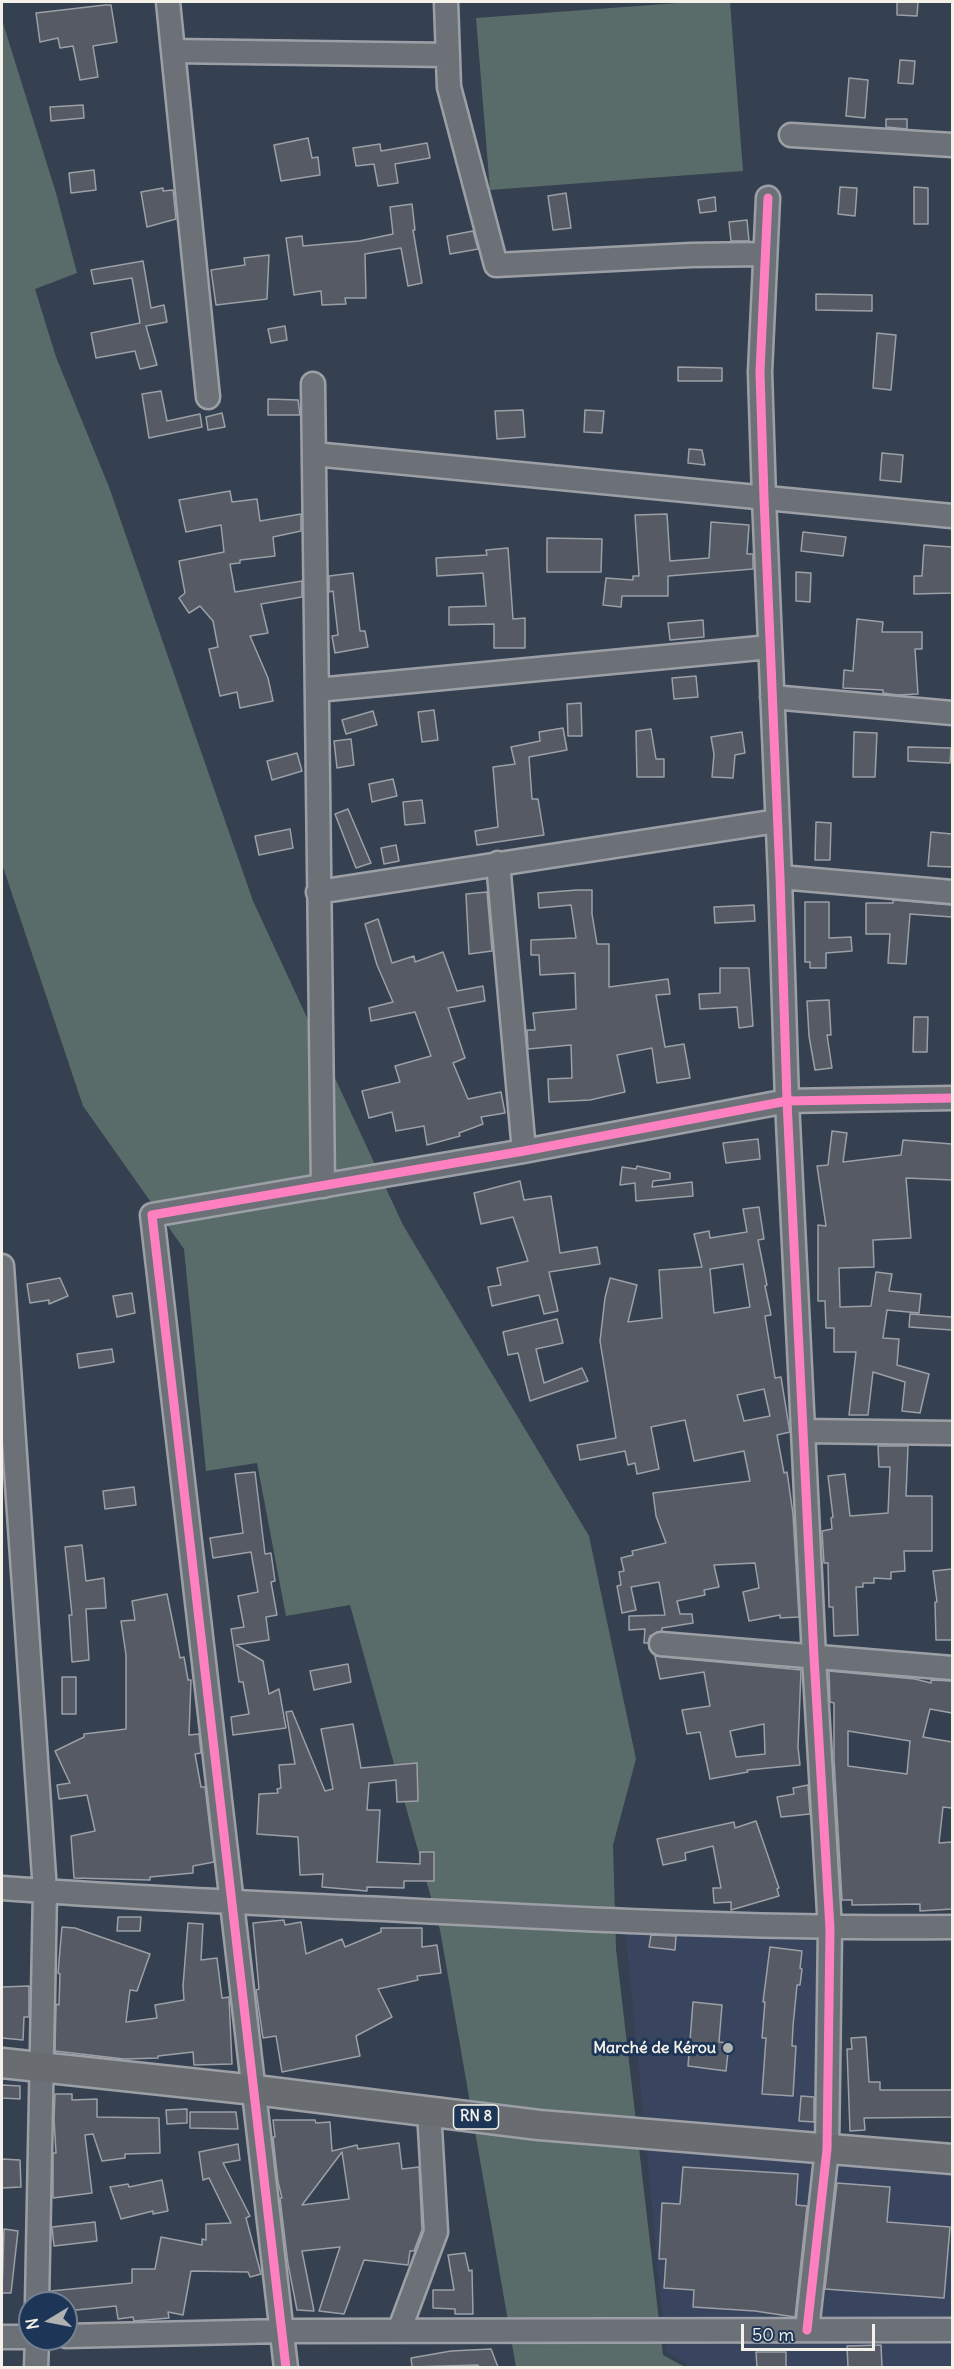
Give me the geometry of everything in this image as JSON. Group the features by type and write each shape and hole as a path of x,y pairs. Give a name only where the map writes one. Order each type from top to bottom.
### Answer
{"main road":[{"name":"RN 8","path":"2,2062 539,2125 952,2159"}],"street":[{"path":"168,2 208,397"},
{"path":"446,2 449,87 496,265 691,255 764,254"},
{"path":"173,51 448,55"},
{"path":"790,135 952,145"},
{"path":"768,198 760,372 764,498 787,1101 814,1657 830,1929 827,2138 807,2330"},
{"path":"314,384 323,1186"},
{"path":"314,454 952,516"},
{"path":"317,690 770,647"},
{"path":"772,697 952,713"},
{"path":"318,892 777,821"},
{"path":"498,863 524,1150"},
{"path":"780,877 952,892"},
{"path":"286,2367 152,1215 787,1101 952,1098"},
{"path":"2,1266 45,1891 38,2291"},
{"path":"804,1431 952,1433"},
{"path":"661,1644 952,1668"},
{"path":"2,1888 587,1920 776,1925 830,1929 952,1927"},
{"path":"399,2331 436,2232 429,2111"},
{"path":"78,2336 281,2331 952,2330"},
{"path":"2,2337 18,2337"},
{"path":"36,2367 37,2351"}],"shaded area":[{"path":"692,2 730,2 743,171 490,190 476,18"},
{"path":"2,20 56,193 77,273 35,289 56,357 109,487 253,901 403,1225 589,1536 636,1759 613,1845 616,1949 663,2355 685,2367 516,2367 440,1930 350,1605 286,1616 257,1463 206,1471 184,1249 83,1106 2,864"},
{"name":"Marché de Kérou","path":"625,1925 821,1934 818,2163 952,2170 952,2367 692,2367 668,2353 663,2323"}],"building":[{"path":"897,2 918,2 917,16 897,15"},
{"path":"111,5 117,42 93,46 98,77 80,80 73,46 60,48 58,38 40,42 36,13"},
{"path":"900,60 915,61 913,84 898,83"},
{"path":"849,78 868,80 865,118 846,116"},
{"path":"83,105 84,118 51,121 50,107"},
{"path":"886,119 907,119 907,129 886,127"},
{"path":"308,138 312,158 318,157 320,175 281,181 274,145"},
{"path":"427,143 430,158 395,164 398,183 378,186 374,164 356,166 353,148 380,144 381,151"},
{"path":"94,170 96,190 71,193 69,173"},
{"path":"840,187 857,188 855,216 838,214"},
{"path":"914,187 928,188 928,224 914,224"},
{"path":"163,188 163,191 173,190 176,219 147,227 141,192"},
{"path":"566,193 571,228 553,230 548,196"},
{"path":"715,197 716,211 700,213 698,200"},
{"path":"412,204 415,230 413,230 422,283 408,286 401,248 365,254 366,298 345,298 346,304 322,305 321,291 294,295 286,238 302,236 303,246 359,241 393,234 390,207"},
{"path":"747,220 749,241 731,241 729,222"},
{"path":"473,231 478,249 450,254 447,236"},
{"path":"269,255 267,299 216,305 211,270 245,265 244,258"},
{"path":"143,261 151,308 164,305 167,322 146,326 157,365 140,369 135,351 96,358 91,333 140,323 132,278 94,284 91,270"},
{"path":"816,294 872,295 872,311 816,310"},
{"path":"285,326 287,340 271,343 268,329"},
{"path":"877,333 896,335 891,390 873,388"},
{"path":"678,367 722,368 722,381 678,381"},
{"path":"161,391 167,421 200,414 202,427 149,438 142,394"},
{"path":"268,399 298,400 300,415 268,415"},
{"path":"523,410 525,437 497,439 495,411"},
{"path":"585,410 604,411 602,433 584,432"},
{"path":"222,413 225,427 208,430 206,417"},
{"path":"689,449 702,450 705,465 688,463"},
{"path":"882,453 903,455 901,482 880,480"},
{"path":"230,491 232,502 257,499 260,521 301,514 301,531 273,537 275,556 240,560 240,563 230,564 235,592 302,581 302,597 261,604 268,633 250,636 268,678 273,701 240,708 237,692 220,696 209,649 218,647 213,621 200,606 189,613 179,598 185,593 179,561 224,552 221,525 186,532 179,500"},
{"path":"667,514 670,561 709,558 711,522 749,525 747,554 753,554 753,569 668,576 668,596 622,596 621,607 603,605 606,578 633,580 633,576 639,576 635,515"},
{"path":"803,532 846,537 843,556 801,551"},
{"path":"547,538 602,539 601,572 547,572"},
{"path":"924,545 952,547 952,593 914,594 914,576 922,576"},
{"path":"508,548 513,619 525,618 525,648 494,648 494,624 449,625 449,607 486,606 483,573 437,576 436,558 487,555 486,550"},
{"path":"796,572 811,573 810,602 796,601"},
{"path":"353,573 360,631 365,631 368,647 335,653 332,636 338,635 333,591 329,592 329,576"},
{"path":"857,619 883,622 882,632 922,632 922,649 915,649 918,694 898,695 883,693 883,690 843,688 844,670 853,671"},
{"path":"703,620 704,637 670,640 668,623"},
{"path":"696,676 698,697 674,699 672,678"},
{"path":"581,703 582,736 568,736 567,704"},
{"path":"434,710 438,740 422,742 418,712"},
{"path":"373,711 377,725 346,734 342,720"},
{"path":"563,728 567,750 529,757 532,799 538,799 544,835 477,845 475,831 498,827 493,767 515,764 511,747 540,741 539,732"},
{"path":"651,729 656,759 664,759 664,777 637,777 636,731"},
{"path":"742,732 745,753 735,755 733,778 712,777 714,754 711,737"},
{"path":"854,732 877,733 875,777 853,777"},
{"path":"351,739 354,765 337,768 334,741"},
{"path":"908,747 951,748 950,763 908,761"},
{"path":"297,753 302,771 272,780 267,761"},
{"path":"393,779 397,796 372,802 369,784"},
{"path":"422,800 425,823 405,825 403,802"},
{"path":"348,809 371,863 356,868 335,814"},
{"path":"816,822 831,823 830,860 815,860"},
{"path":"290,829 293,848 259,855 255,836"},
{"path":"931,832 952,834 952,867 928,866"},
{"path":"396,845 399,861 384,864 381,848"},
{"path":"592,890 592,914 597,944 609,944 609,987 668,979 670,994 656,995 665,1047 684,1044 690,1078 657,1083 652,1048 617,1055 625,1092 590,1100 549,1102 548,1079 572,1078 571,1045 528,1049 527,1030 535,1030 533,1013 576,1009 575,973 540,975 539,955 531,955 531,940 576,938 571,905 539,908 538,893"},
{"path":"487,892 492,951 469,954 466,894"},
{"path":"893,900 952,905 952,917 910,914 906,964 888,963 890,934 866,934 866,903 893,903"},
{"path":"805,902 829,902 829,938 851,937 852,951 826,953 826,968 810,968 810,962 805,962"},
{"path":"754,905 755,921 715,923 714,907"},
{"path":"378,919 392,963 414,956 415,962 443,952 457,991 483,986 485,1001 448,1008 465,1058 453,1063 468,1099 501,1092 505,1113 481,1117 483,1124 459,1133 460,1136 427,1145 424,1126 396,1131 392,1112 369,1118 362,1091 400,1082 395,1066 431,1056 415,1012 371,1021 369,1008 393,1002 377,965 365,924"},
{"path":"720,968 749,968 753,1026 739,1028 737,1007 700,1009 699,994 720,993"},
{"path":"829,1000 831,1035 827,1035 832,1068 815,1070 809,1036 807,1001"},
{"path":"914,1017 928,1017 927,1052 913,1052"},
{"path":"832,1131 847,1133 843,1162 901,1155 903,1140 952,1144 952,1180 906,1178 911,1238 873,1240 874,1267 839,1268 840,1307 871,1306 876,1272 892,1274 889,1291 921,1294 919,1313 887,1310 883,1338 899,1339 897,1365 929,1374 920,1413 902,1411 905,1382 873,1372 868,1415 849,1415 856,1352 834,1352 834,1328 826,1328 825,1301 818,1301 818,1225 826,1226 817,1166 828,1165"},
{"path":"758,1139 760,1159 726,1163 723,1143"},
{"path":"637,1166 670,1173 670,1179 653,1181 652,1187 692,1182 693,1196 636,1201 635,1183 620,1185 622,1167 636,1169"},
{"path":"520,1181 524,1200 551,1196 560,1253 597,1247 600,1264 549,1272 558,1311 544,1314 539,1295 492,1306 488,1287 501,1285 497,1268 528,1261 513,1217 481,1224 474,1193"},
{"path":"759,1207 764,1239 758,1240 771,1315 765,1316 775,1378 781,1377 790,1432 777,1435 784,1473 787,1472 793,1514 799,1617 780,1618 780,1615 749,1621 743,1592 759,1588 755,1563 714,1565 719,1587 704,1590 705,1595 677,1601 680,1614 692,1614 693,1623 662,1628 662,1631 650,1636 648,1643 644,1643 645,1629 629,1630 629,1616 665,1615 659,1582 631,1587 636,1610 622,1613 617,1586 621,1585 619,1572 624,1571 621,1558 633,1555 632,1551 666,1543 656,1516 653,1493 750,1481 744,1451 694,1461 685,1420 651,1427 659,1469 637,1474 635,1463 628,1465 625,1451 580,1460 577,1445 616,1438 600,1341 605,1298 610,1278 637,1285 628,1322 662,1318 659,1270 702,1267 694,1234 709,1231 710,1238 747,1232 743,1209","holes":["743,1264 750,1307 714,1313 710,1269","764,1389 770,1416 744,1421 737,1395"]},
{"path":"60,1278 68,1296 49,1304 49,1300 30,1303 27,1284"},
{"path":"132,1293 135,1313 117,1317 113,1296"},
{"path":"910,1314 952,1317 952,1330 909,1327"},
{"path":"557,1319 563,1343 536,1349 544,1383 582,1368 588,1381 530,1401 518,1353 508,1355 503,1332"},
{"path":"112,1349 114,1362 79,1368 77,1354"},
{"path":"878,1446 908,1446 906,1496 932,1496 932,1551 904,1551 905,1571 891,1572 891,1579 874,1578 874,1583 863,1583 863,1587 856,1587 858,1635 834,1636 833,1607 829,1607 828,1563 824,1563 822,1531 832,1529 831,1518 833,1517 828,1476 845,1474 850,1516 888,1513 890,1467 879,1467"},
{"path":"255,1472 265,1554 271,1553 275,1581 271,1582 277,1615 266,1617 269,1640 236,1645 263,1661 269,1694 279,1689 286,1728 233,1735 231,1717 249,1714 243,1682 239,1682 231,1629 244,1627 238,1596 258,1592 251,1552 213,1558 210,1538 243,1533 235,1474"},
{"path":"134,1487 136,1505 105,1509 103,1491"},
{"path":"82,1545 86,1581 104,1578 106,1608 86,1609 89,1660 72,1662 69,1615 72,1615 65,1547"},
{"path":"952,1569 952,1640 936,1640 935,1602 937,1602 933,1571"},
{"path":"167,1594 180,1658 184,1657 188,1680 191,1680 189,1735 199,1734 201,1753 195,1754 201,1787 205,1787 214,1862 193,1866 193,1873 150,1877 150,1880 74,1878 71,1836 95,1831 87,1795 59,1799 57,1785 70,1783 55,1751 84,1737 84,1734 126,1729 126,1655 121,1621 135,1620 132,1601"},
{"path":"655,1656 801,1670 798,1747 800,1765 747,1770 748,1772 710,1779 700,1732 687,1734 682,1710 710,1706 704,1672 660,1679","holes":["764,1724 765,1754 736,1757 730,1731"]},
{"path":"348,1664 351,1682 314,1690 310,1671"},
{"path":"829,1671 915,1679 931,1683 931,1680 952,1681 952,1713 930,1709 923,1737 952,1742 952,1808 943,1807 939,1843 952,1842 952,1909 920,1911 920,1904 852,1905 852,1900 842,1900 834,1759 834,1703 830,1702","holes":["848,1731 910,1741 907,1774 848,1766"]},
{"path":"62,1677 76,1677 76,1714 62,1714"},
{"path":"292,1711 325,1791 333,1789 321,1729 353,1724 361,1768 417,1763 418,1801 397,1802 396,1780 369,1783 367,1810 380,1810 377,1862 420,1864 420,1852 434,1852 434,1881 404,1881 404,1888 367,1887 367,1891 322,1887 323,1874 300,1875 298,1837 257,1834 259,1794 278,1793 277,1789 281,1788 279,1765 295,1764 286,1712"},
{"path":"808,1785 810,1814 781,1817 777,1797 794,1794 793,1788"},
{"path":"756,1821 779,1888 777,1889 779,1896 731,1910 731,1902 714,1903 713,1888 721,1888 713,1846 685,1853 686,1860 663,1865 657,1839 734,1822 735,1828"},
{"path":"118,1917 141,1917 140,1931 117,1931"},
{"path":"284,1920 285,1925 301,1922 306,1954 342,1939 345,1947 381,1932 381,1928 422,1928 422,1947 437,1945 441,1973 417,1976 418,1980 378,1989 392,2017 356,2036 360,2056 282,2072 276,2036 263,2038 256,1990 259,1989 253,1923"},
{"path":"188,1923 203,1924 201,1960 217,1958 222,1998 229,1997 232,2064 194,2065 193,2052 158,2056 158,2058 124,2059 55,2051 62,1927 75,1928 150,1954 137,1991 130,1990 126,2022 157,2018 155,2005 184,2000"},
{"path":"651,1935 676,1936 675,1950 649,1947"},
{"path":"770,1947 802,1951 800,1968 802,1969 800,1985 797,1985 793,2026 792,2046 796,2046 793,2096 762,2094 766,2038 762,2038 765,2002 763,2002"},
{"path":"29,1986 29,2017 24,2017 23,2040 2,2038 2,1987"},
{"path":"693,2002 722,2005 719,2042 729,2043 726,2071 688,2066"},
{"path":"866,2037 869,2082 880,2082 880,2090 952,2090 952,2117 864,2118 865,2130 850,2131 847,2049 852,2049 851,2038"},
{"path":"2,2085 20,2086 20,2099 2,2098"},
{"path":"55,2094 72,2094 72,2100 97,2099 97,2117 159,2118 160,2153 125,2154 125,2158 102,2161 93,2134 85,2135 92,2193 53,2198 53,2153 56,2153"},
{"path":"801,2096 814,2097 814,2122 799,2121"},
{"path":"187,2109 187,2123 167,2124 166,2110"},
{"path":"190,2112 236,2112 238,2129 190,2128"},
{"path":"273,2120 330,2122 332,2151 357,2145 358,2149 399,2143 402,2169 419,2167 422,2230 414,2251 410,2251 408,2265 364,2260 344,2314 319,2311 340,2247 302,2251 314,2311 297,2310 288,2264 273,2137 275,2137","holes":["342,2152 349,2199 302,2205"]},
{"path":"238,2144 240,2160 223,2163 250,2216 246,2218 261,2274 250,2277 248,2272 191,2271 183,2315 168,2312 169,2318 134,2321 133,2317 118,2319 116,2306 78,2310 78,2291 51,2291 132,2283 132,2269 155,2269 161,2237 202,2245 202,2239 206,2240 206,2224 231,2223 209,2178 203,2180 199,2152"},
{"path":"2,2159 20,2160 21,2187 2,2188"},
{"path":"683,2167 798,2174 796,2205 807,2206 795,2317 755,2311 693,2307 694,2290 664,2288 666,2259 659,2259 662,2203 680,2204"},
{"path":"162,2180 168,2211 153,2214 153,2211 121,2219 110,2187 128,2184 129,2187"},
{"path":"837,2183 890,2187 887,2222 950,2227 944,2298 825,2289"},
{"path":"95,2222 97,2241 54,2246 52,2227"},
{"path":"4,2229 18,2231 11,2293 2,2293"},
{"path":"465,2253 469,2271 472,2270 473,2314 455,2314 455,2309 433,2308 433,2290 454,2290 448,2255"},
{"path":"881,2345 882,2367 848,2367 847,2346"},
{"path":"491,2349 498,2367 479,2367 478,2365 412,2367 411,2358 451,2351"},
{"path":"756,2352 786,2352 786,2367 757,2367"}],"cycle path":[{"path":"768,198 760,372 764,498 787,1101 814,1657 830,1929 827,2149 807,2330"},
{"path":"286,2368 152,1215 524,1151 787,1101 952,1098"}],"place":[{"name":"Marché de Kérou","path":"728,2048"}]}
